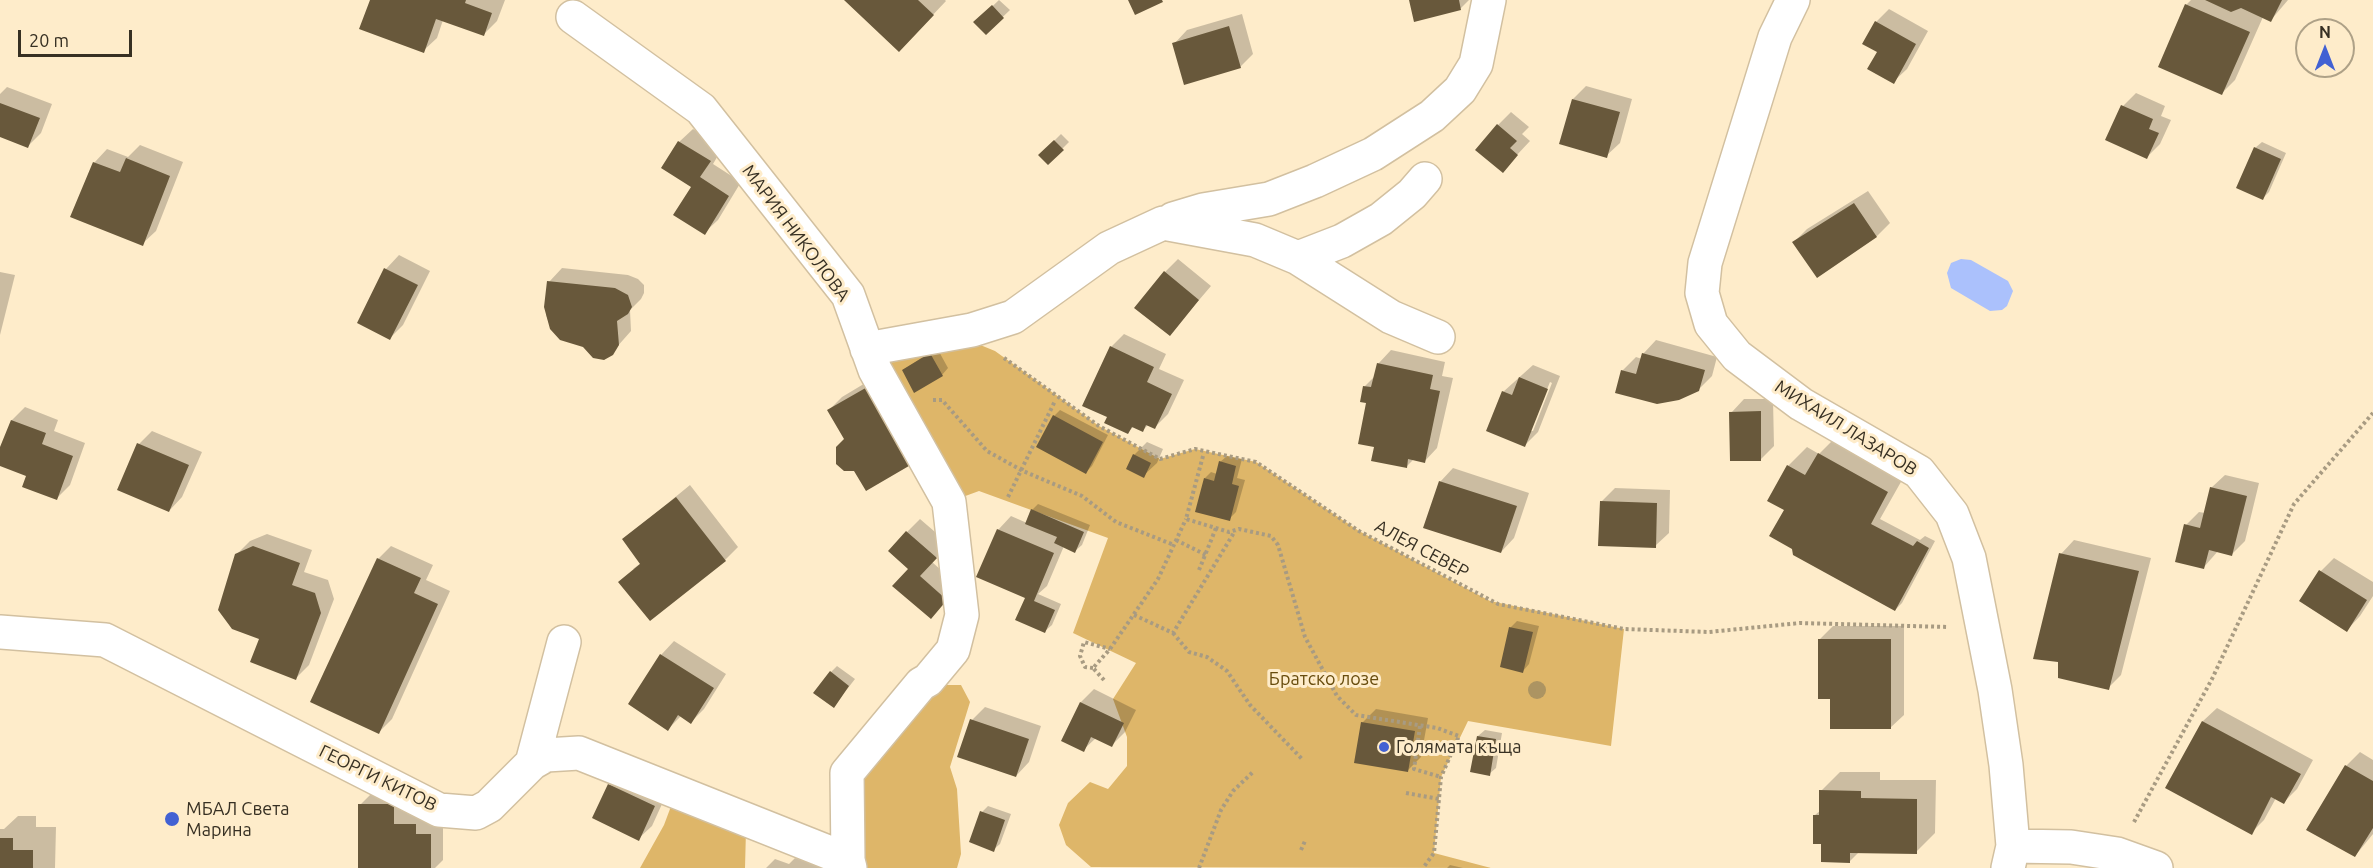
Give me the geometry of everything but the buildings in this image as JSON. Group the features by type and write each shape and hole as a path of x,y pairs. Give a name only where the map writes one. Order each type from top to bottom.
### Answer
{"street":[{"path":"867,349 961,332 1013,317 1109,248 1163,223 1203,210 1269,199 1373,154 1432,116 1460,90 1476,64 1490,0"},
{"name":"МИХАИЛ ЛАЗАРОВ","path":"1793,0 1775,37 1761,82 1705,263 1702,293 1711,324 1737,356 1801,404 1919,472 1952,514 1969,558 1995,690 2011,857"},
{"name":"МАРИЯ НИКОЛОВА","path":"573,17 701,109 848,295 867,349 902,421 949,502 962,615 953,650 928,680 921,684 847,773 849,864"},
{"path":"1298,258 1342,241 1381,219 1412,194 1425,179"},
{"path":"1163,223 1255,240 1298,258 1391,317 1438,337"},
{"name":"ГЕОРГИ КИТОВ","path":"0,632 105,640 439,810 476,813 489,806 532,763 546,755 579,753 849,864"},
{"path":"532,763 564,642"},
{"path":"2011,857 2071,847 2117,854 2156,868"}],"path":[{"name":"АЛЕЯ СЕВЕР","path":"961,332 968,340 995,351 1099,426 1160,459 1195,449 1256,462 1359,531 1498,604 1624,629 1709,632 1800,623 1926,627"},
{"path":"922,399 942,400 987,451 1023,471 1082,496 1116,522 1174,545"},
{"path":"1008,497 1023,471 1055,401"},
{"path":"2117,854 2212,679 2294,504 2373,413"},
{"path":"1093,668 1110,649 1158,579 1186,519 1203,456"},
{"path":"1186,519 1229,532 1252,531 1271,536 1278,545 1305,637 1337,696 1356,716 1420,726 1459,736 1441,777 1434,853 1423,868"},
{"path":"1198,570 1216,528"},
{"path":"1173,633 1235,530"},
{"path":"1176,540 1206,555"},
{"path":"1134,615 1173,633 1189,652 1207,657 1227,671 1250,705 1303,760"},
{"path":"1104,680 1093,668 1085,667 1080,656 1084,642 1110,649"},
{"path":"1420,726 1414,769 1441,777"},
{"path":"1199,868 1221,810 1233,791 1254,771"},
{"path":"1406,793 1439,799"},
{"path":"1301,850 1305,841"}],"green space":[{"name":"Братско лозе","path":"968,340 995,351 1099,426 1160,459 1195,449 1256,462 1359,531 1490,601 1624,629 1611,746 1468,721 1441,777 1434,853 1491,868 1091,867 1066,845 1059,825 1068,803 1090,782 1108,789 1127,766 1127,737 1113,699 1136,663 1073,633 1108,538 979,491 949,502 875,370 920,343"},
{"path":"929,685 961,685 970,702 950,767 957,789 961,854 957,868 850,868 851,775"},
{"path":"673,801 746,830 745,868 640,868 664,825"}],"water":[{"path":"1961,259 1971,260 2008,281 2013,291 2007,306 2002,310 1990,311 1951,288 1947,273 1951,263"}],"place":[{"name":"Голямата къща","path":"1384,747"},
{"name":"МБАЛ Света Марина","path":"172,819"}]}
